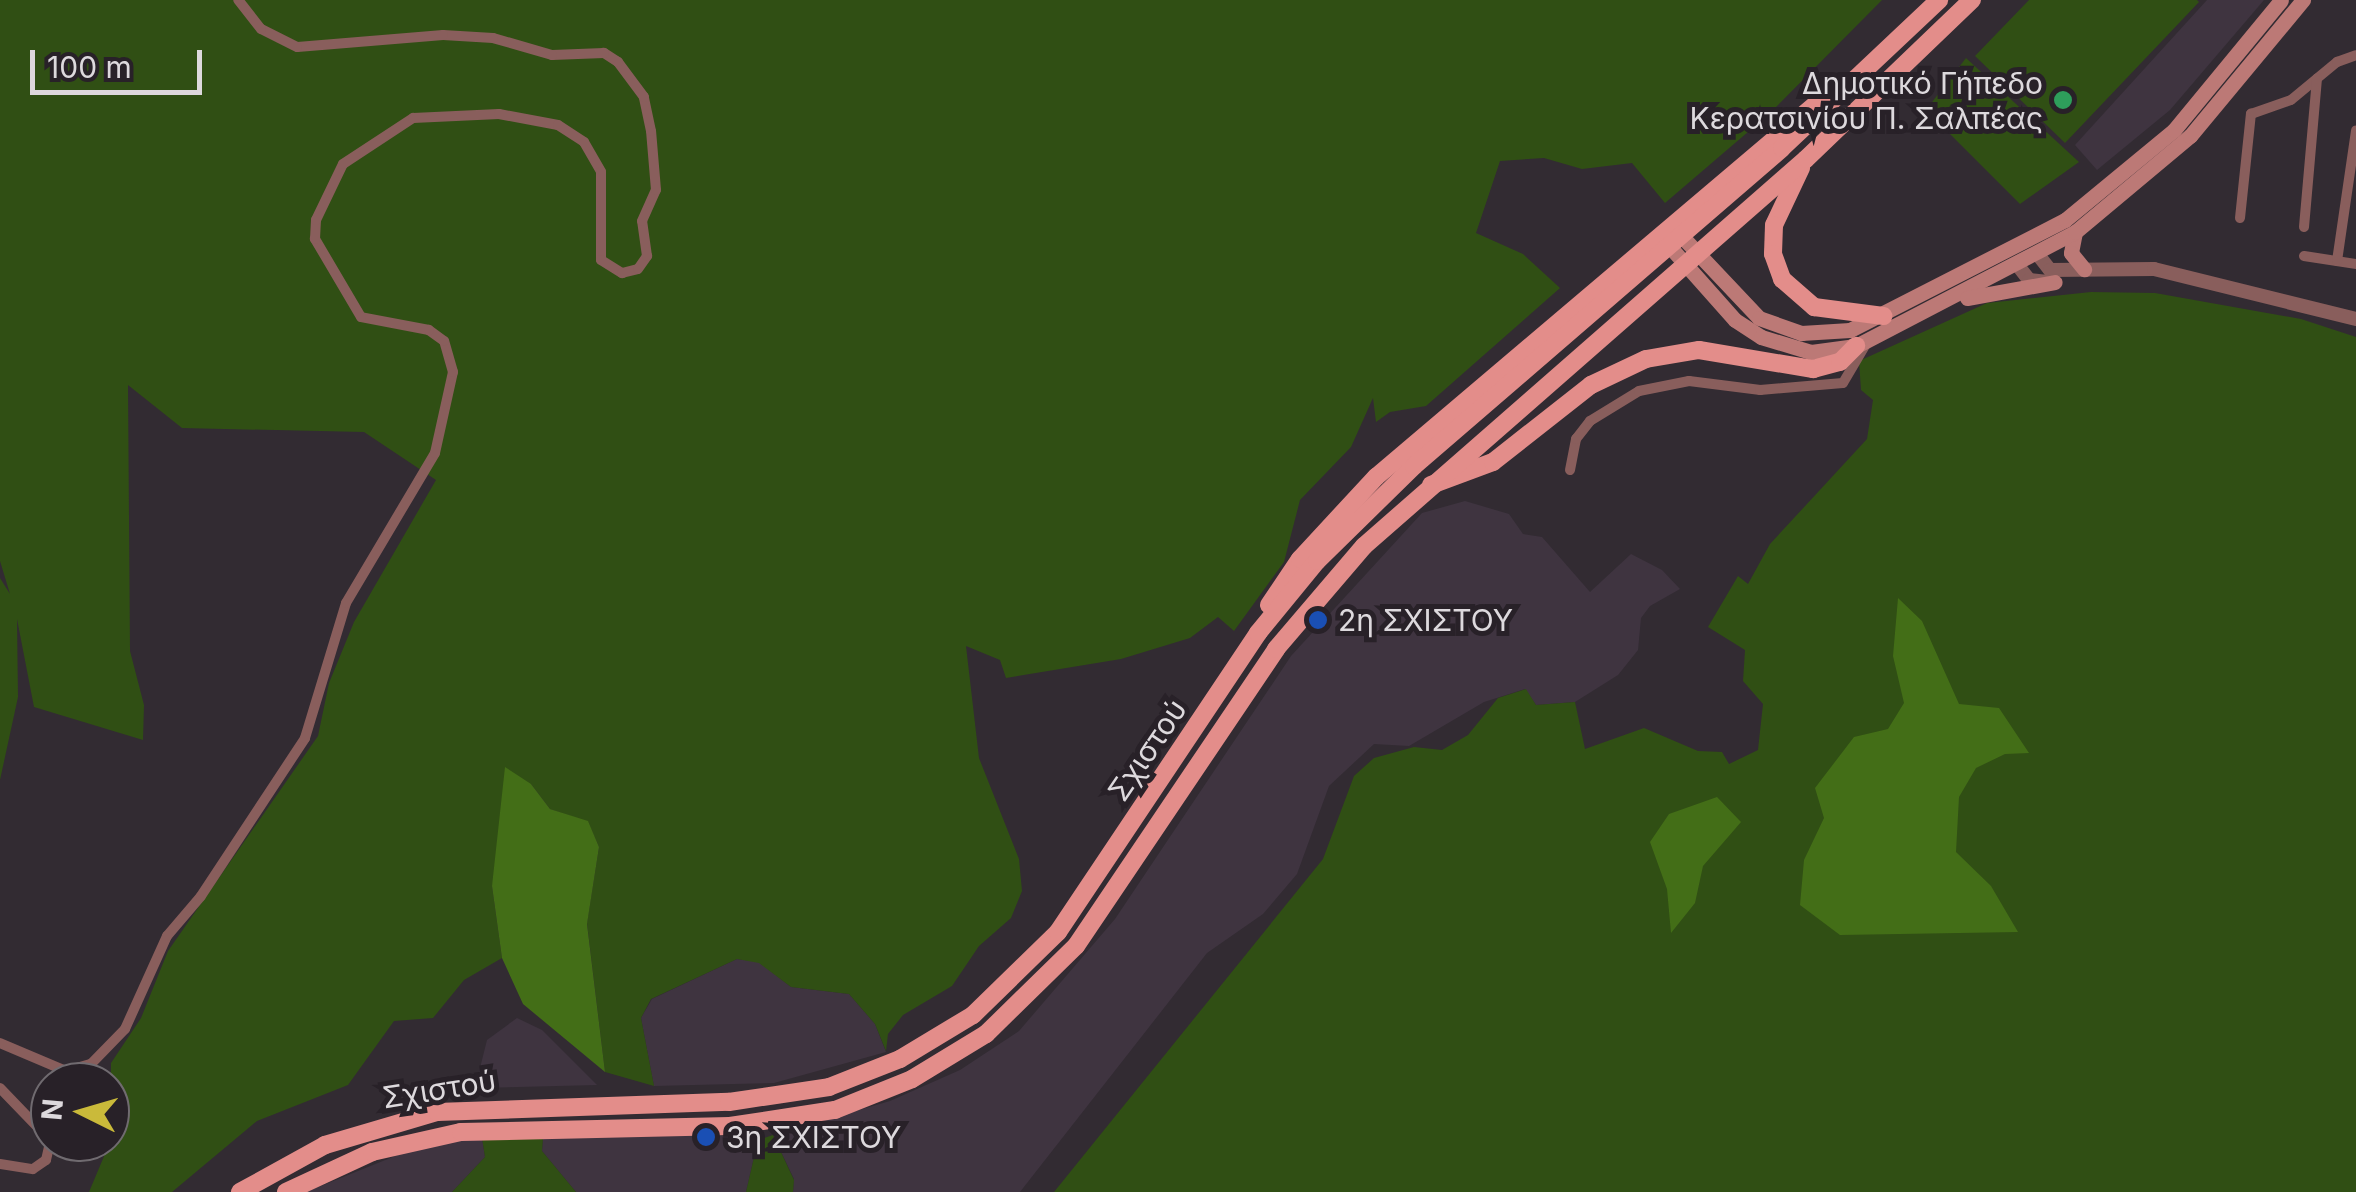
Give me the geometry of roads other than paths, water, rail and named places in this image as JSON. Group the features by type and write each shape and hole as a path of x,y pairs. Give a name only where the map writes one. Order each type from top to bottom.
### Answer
{"main road":[{"name":"Σχιστού","path":"240,1192 325,1145 408,1118 481,1106 760,1100 829,1087 937,1039 1000,994 1058,932 1258,634 1386,492 1648,264 1940,0"},
{"name":"Σχιστού","path":"286,1192 372,1152 461,1132 730,1126 796,1118 872,1096 949,1060 1015,1012 1076,946 1276,649 1333,578 1426,486 1806,159 1972,0"},
{"path":"1663,228 1737,299 1779,328 1841,332 1882,316 2065,220 2174,130 2281,0"},
{"path":"1426,486 1493,462 1590,384 1634,363 1698,350 1813,369 1840,362 1861,344 2039,256 2075,232 2190,136 2303,0"},
{"path":"1258,634 1286,576 1339,513 1825,90 1856,78"},
{"path":"1806,159 1774,225 1773,254 1782,279 1814,307 1882,316"},
{"path":"1663,228 1748,330 1811,352 1861,344"},
{"path":"2075,232 2071,253 2084,269"},
{"path":"1943,303 2055,282"}],"street":[{"path":"0,1043 66,1072 91,1064 125,1029 144,1000 166,936 201,896 305,738 346,603 434,453 453,372 444,341 430,330 361,317 314,239 316,220 343,164 412,118 499,114 558,125 584,142 601,172 601,260 622,273 638,268 648,256 642,220 656,190 644,97 618,62 604,53 552,55 493,38 444,35 297,47 261,29 238,0"},
{"path":"2240,218 2251,114 2290,100 2316,79 2356,56"},
{"path":"2304,227 2316,79"},
{"path":"2337,261 2356,135"},
{"path":"2039,256 2050,270 2154,269 2356,319"},
{"path":"2304,256 2356,264"},
{"path":"2019,266 2030,280 2055,282 2102,270"},
{"path":"1570,470 1576,439 1590,421 1639,392 1677,381 1775,390 1843,382 1861,344"},
{"path":"0,1088 30,1120"},
{"path":"0,1164 33,1169 43,1162"}],"place":[{"name":"Δημοτικό Γήπεδο Κερατσινίου Π. Σαλπέας","path":"2063,100"},
{"name":"2η ΣΧΙΣΤΟΥ","path":"1318,620"},
{"name":"3η ΣΧΙΣΤΟΥ","path":"706,1137"}]}
